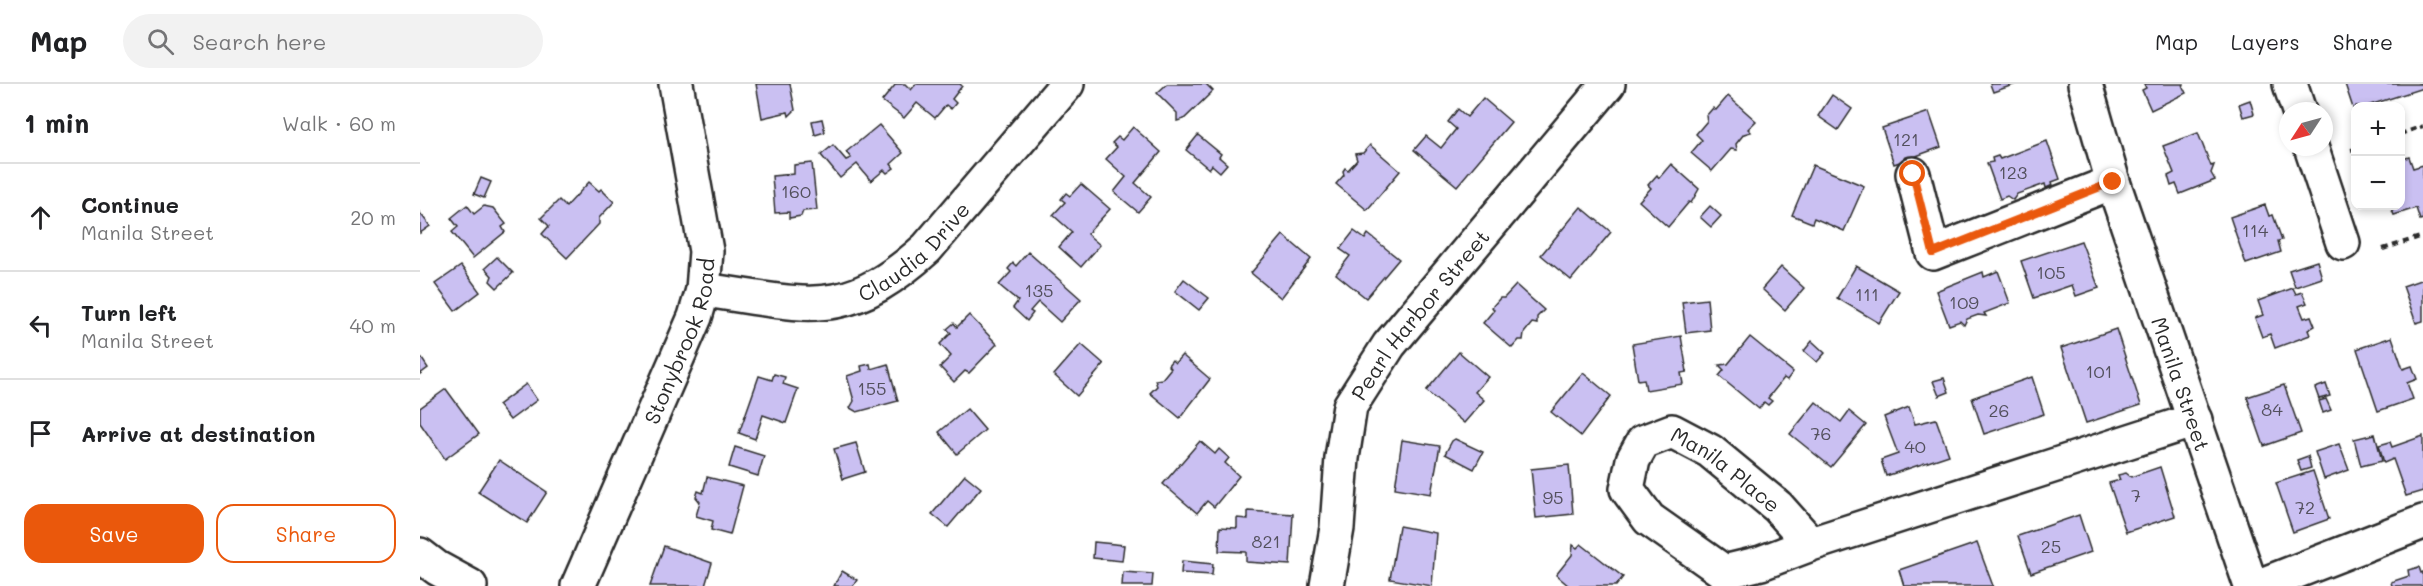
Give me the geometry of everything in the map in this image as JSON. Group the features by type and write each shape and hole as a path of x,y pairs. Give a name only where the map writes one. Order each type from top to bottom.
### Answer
{"street":[{"name":"Stonybrook Road","path":"578,586 695,316 703,290 706,250 676,84"},
{"name":"Claudia Drive","path":"703,290 786,303 816,304 844,300 873,289 901,271 927,248 1066,84"},
{"name":"Pearl Harbor Street","path":"1327,586 1337,528 1342,458 1350,406 1389,345 1608,84"},
{"name":"Manila Street","path":"2085,84 2113,182 2251,586"},
{"path":"2290,84 2296,102"},
{"path":"2314,156 2343,243"},
{"path":"1913,174 1933,253 2113,182"},
{"name":"Manila Place","path":"1811,544 1778,507 1710,451 1672,431 1643,442 1633,460 1627,489 1649,519 1724,572 1761,563 1811,544 2195,420"},
{"path":"2259,586 2423,522"},
{"path":"420,555 437,568 470,586"}],"path":[{"path":"2405,132 2423,126"},
{"path":"2383,249 2423,236"}],"building":[{"path":"756,84 790,84 795,110 789,116 788,112 762,118"},
{"path":"896,84 905,84 911,90 916,84 960,84 962,86 952,99 956,103 951,109 946,105 935,118 917,103 904,118 882,101"},
{"path":"1167,84 1206,84 1213,91 1184,119 1177,121 1177,113 1157,93"},
{"path":"1990,84 2016,84 1993,92"},
{"path":"2144,84 2184,84 2186,93 2151,110 2142,90 2146,88"},
{"path":"2345,84 2423,84 2423,88 2379,102 2351,102"},
{"path":"1832,95 1852,109 1838,130 1818,116"},
{"path":"1728,96 1756,121 1748,129 1751,132 1744,134 1736,144 1737,150 1731,149 1712,171 1691,153 1702,140 1696,134 1707,121 1706,116 1713,108 1716,110"},
{"path":"1483,98 1511,122 1457,186 1414,150 1426,136 1441,148 1456,129 1448,122 1458,109 1467,117"},
{"path":"2250,100 2254,114 2243,117 2239,104"},
{"path":"1929,112 1941,147 1894,164 1882,128"},
{"path":"822,119 825,132 815,135 812,121"},
{"path":"879,125 903,153 891,164 894,168 887,173 884,170 871,181 857,164 840,178 821,155 833,145 846,160 851,158 846,152"},
{"path":"1133,127 1161,152 1135,183 1151,197 1138,212 1114,192 1126,177 1106,159 1117,147 1112,143 1118,137 1122,140"},
{"path":"2198,133 2211,166 2214,165 2211,173 2215,180 2180,194 2176,184 2171,186 2168,176 2174,173 2163,146"},
{"path":"1198,135 1221,154 1219,157 1227,164 1220,172 1212,165 1209,169 1186,150"},
{"path":"2047,141 2060,179 2052,182 2053,185 2046,188 2045,184 2017,194 2013,200 2007,196 2000,199 1987,163 1993,162 1992,158 1998,156 2000,159"},
{"path":"1370,145 1400,171 1367,210 1336,184 1344,175 1345,168 1348,170 1357,160 1355,154 1363,153"},
{"path":"2409,157 2413,168 2423,165 2423,219 2420,220 2416,208 2394,215 2392,210 2405,210 2405,158"},
{"path":"812,163 817,210 803,211 801,216 789,218 789,212 775,213 772,176 794,174 794,165"},
{"path":"1671,164 1699,189 1691,203 1689,202 1668,227 1639,201 1651,188 1648,185 1657,175 1659,178"},
{"path":"1813,165 1864,186 1844,231 1814,218 1812,223 1792,215"},
{"path":"481,178 491,182 484,198 474,194"},
{"path":"589,182 599,191 601,189 614,202 599,218 599,224 567,258 542,234 549,226 541,218 559,200 566,207"},
{"path":"1081,184 1110,209 1087,234 1100,245 1081,267 1059,247 1072,232 1053,215 1065,202 1061,199 1066,193 1070,196"},
{"path":"467,205 474,214 484,206 493,208 506,224 502,227 505,232 473,258 452,232 458,227 451,218"},
{"path":"2265,205 2269,216 2273,215 2282,240 2278,241 2281,252 2246,264 2230,217"},
{"path":"1710,206 1721,216 1711,227 1700,217"},
{"path":"1581,207 1611,232 1571,280 1541,255"},
{"path":"420,213 430,226 420,233"},
{"path":"1354,231 1365,239 1368,234 1399,259 1366,298 1336,274 1350,256 1340,249"},
{"path":"1283,235 1311,259 1281,298 1251,273"},
{"path":"2081,241 2099,288 2076,296 2072,285 2034,298 2021,261"},
{"path":"1028,252 1081,299 1060,322 1038,302 1030,311 1033,313 1027,321 1013,308 1018,301 999,285 1011,272 1008,269 1013,263 1016,266"},
{"path":"497,257 513,273 497,288 490,281 492,276 485,268"},
{"path":"2317,261 2322,278 2295,287 2289,270"},
{"path":"461,266 480,292 455,311 435,284"},
{"path":"1856,266 1899,291 1879,323 1837,298"},
{"path":"1781,267 1804,288 1785,310 1762,289"},
{"path":"1998,271 2010,303 1984,313 1986,316 1978,315 1967,319 1964,325 1960,321 1949,325 1936,291 1983,272 1984,277"},
{"path":"1184,279 1209,298 1199,310 1175,291"},
{"path":"2423,279 2423,321 2416,323 2403,286"},
{"path":"1516,285 1544,310 1537,317 1537,324 1532,323 1524,333 1523,340 1519,340 1512,348 1483,323 1494,310 1492,307"},
{"path":"2293,288 2296,294 2302,292 2307,303 2299,306 2304,318 2311,316 2315,326 2308,330 2310,335 2275,348 2270,334 2262,337 2255,318 2263,315 2258,301"},
{"path":"1707,299 1710,330 1686,333 1682,302"},
{"path":"969,315 997,344 969,373 965,371 954,382 940,367 951,356 940,344 951,333 947,329 954,323 957,327"},
{"path":"2116,329 2141,405 2086,423 2061,348"},
{"path":"1681,336 1687,372 1681,373 1683,384 1646,390 1644,379 1638,380 1632,344"},
{"path":"1750,337 1793,372 1787,380 1784,378 1768,398 1772,401 1768,405 1764,402 1759,409 1719,376 1724,370 1719,365 1728,364"},
{"path":"2392,337 2403,369 2412,366 2417,379 2407,383 2413,399 2378,411 2357,349"},
{"path":"1812,341 1825,353 1817,362 1804,351"},
{"path":"1081,344 1104,364 1077,396 1054,375"},
{"path":"1459,352 1488,377 1475,392 1484,400 1464,423 1426,391"},
{"path":"1182,355 1210,379 1180,418 1150,393 1157,386 1155,380 1162,379 1171,368 1168,365 1172,360 1175,363"},
{"path":"420,356 428,368 420,374"},
{"path":"870,364 871,369 888,364 898,401 857,412 850,408 854,401 847,376 862,371 861,366"},
{"path":"1583,373 1611,396 1581,436 1551,412"},
{"path":"774,374 785,377 783,384 798,389 786,423 763,415 755,439 739,433 759,376 772,380"},
{"path":"2032,377 2044,414 1984,434 1972,398"},
{"path":"1944,378 1949,392 1939,396 1933,381"},
{"path":"526,384 537,400 510,420 498,405"},
{"path":"2326,384 2330,396 2319,399 2315,388"},
{"path":"2284,385 2301,433 2264,446 2247,397"},
{"path":"446,389 479,434 445,459 420,423 420,408"},
{"path":"2326,399 2331,410 2323,413 2319,401"},
{"path":"1816,402 1841,422 1849,411 1866,425 1831,467 1790,434"},
{"path":"1909,407 1915,424 1936,419 1949,455 1886,476 1881,460 1898,454 1884,417"},
{"path":"967,409 985,430 957,454 939,432"},
{"path":"2375,434 2382,461 2361,466 2354,439"},
{"path":"2423,436 2423,491 2406,496 2393,459 2384,463 2379,445 2390,442 2392,447"},
{"path":"1455,439 1483,452 1474,469 1445,454"},
{"path":"1402,440 1440,446 1431,494 1395,488"},
{"path":"1200,441 1215,454 1219,449 1229,458 1225,463 1239,476 1214,507 1207,501 1197,513 1163,484"},
{"path":"856,443 865,472 843,479 834,449"},
{"path":"2339,444 2349,470 2324,479 2315,452"},
{"path":"735,447 764,456 758,476 729,467"},
{"path":"2308,456 2311,468 2301,471 2297,460"},
{"path":"499,460 547,492 527,523 478,492"},
{"path":"1569,465 1573,514 1536,518 1531,469"},
{"path":"2160,467 2175,516 2126,532 2109,483 2120,480 2118,475 2126,473 2131,477"},
{"path":"2313,471 2329,519 2293,532 2276,483"},
{"path":"965,475 981,488 948,527 932,514"},
{"path":"707,477 743,486 730,535 711,530 713,521 696,516 700,502 696,497 698,491 703,493"},
{"path":"1248,511 1293,514 1290,565 1246,562 1246,552 1219,551 1220,527 1237,528 1237,518 1248,519"},
{"path":"2079,515 2091,552 2031,573 2018,536"},
{"path":"1399,526 1436,533 1432,586 1390,579"},
{"path":"1094,542 1124,545 1122,561 1093,558"},
{"path":"1977,543 1993,586 1904,586 1899,570"},
{"path":"1581,544 1623,577 1616,586 1569,586 1556,575 1572,555 1573,545 1577,548"},
{"path":"664,546 712,563 705,586 650,586"},
{"path":"1182,561 1213,564 1212,575 1181,573"},
{"path":"2419,567 2421,573 2423,572 2423,586 2392,586 2391,582 2409,576 2408,570"},
{"path":"842,571 857,580 853,586 834,586"},
{"path":"1123,572 1153,574 1152,586 1122,586"}],"route":[{"path":"1913,174 1933,253 2113,182"}]}
